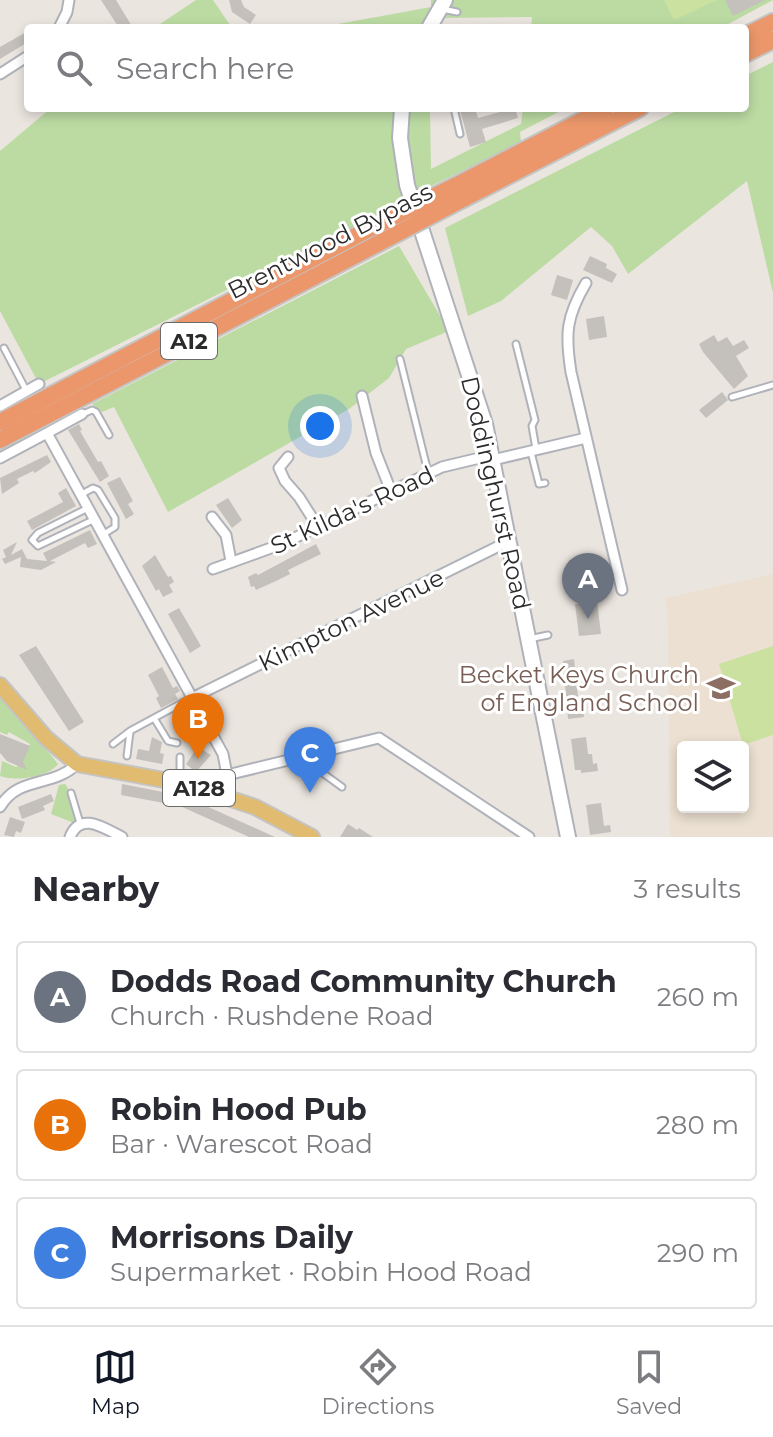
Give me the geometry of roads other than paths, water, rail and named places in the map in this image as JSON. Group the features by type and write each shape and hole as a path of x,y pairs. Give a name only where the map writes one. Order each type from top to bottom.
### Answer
{"highway":[{"path":"749,34 773,22"},
{"path":"749,52 773,40"},
{"name":"Brentwood Bypass","path":"0,440 459,192 599,112"},
{"name":"Brentwood Bypass","path":"459,192 631,112"},
{"name":"Brentwood Bypass","path":"0,422 375,236"}],"main road":[{"name":"A128","path":"0,685 46,738 77,764 180,783 222,796 255,807 312,837"}],"street":[{"path":"61,24 69,0"},
{"path":"431,24 443,4"},
{"path":"0,74 24,59"},
{"name":"Doddinghurst Road","path":"402,112 400,138 407,185 472,378 492,457 568,837"},
{"path":"586,283 571,309 566,343 622,590"},
{"path":"0,406 39,384"},
{"path":"362,396 376,453 391,491"},
{"path":"0,458 82,414"},
{"path":"47,433 223,754 227,775 222,796"},
{"name":"St Kilda's Road","path":"213,569 255,556 429,473 586,438"},
{"path":"288,457 279,468 282,476 318,527"},
{"path":"212,517 226,535 231,561"},
{"name":"Kimpton Avenue","path":"192,698 509,541"},
{"path":"227,775 379,738 529,837"},
{"path":"0,807 9,793 37,781 59,777 77,764"},
{"path":"0,785 9,793"},
{"path":"70,837 80,823 89,822 119,836"}],"lane":[{"path":"443,4 457,12"},
{"path":"455,112 460,134"},
{"path":"516,344 535,420 532,426 539,484 545,483"},
{"path":"4,348 27,391"},
{"path":"400,359 429,473"},
{"path":"732,397 773,385"},
{"path":"82,414 92,410 96,412 109,435"},
{"path":"82,494 93,488 98,490 115,518 115,527 104,534"},
{"path":"89,508 38,533 32,540 38,546 95,519"},
{"path":"528,639 548,635"},
{"path":"113,744 130,731 192,698"},
{"path":"154,718 168,741 177,743"},
{"path":"127,756 130,731"},
{"path":"180,757 180,783"},
{"path":"302,758 342,787"},
{"path":"71,793 80,823"}],"place":[{"name":"Dodds Road Community Church","path":"588,619"},
{"name":"Becket Keys Church of England School","path":"721,688"},
{"name":"Robin Hood Pub","path":"198,759"},
{"name":"Morrisons Daily","path":"310,793"}]}
